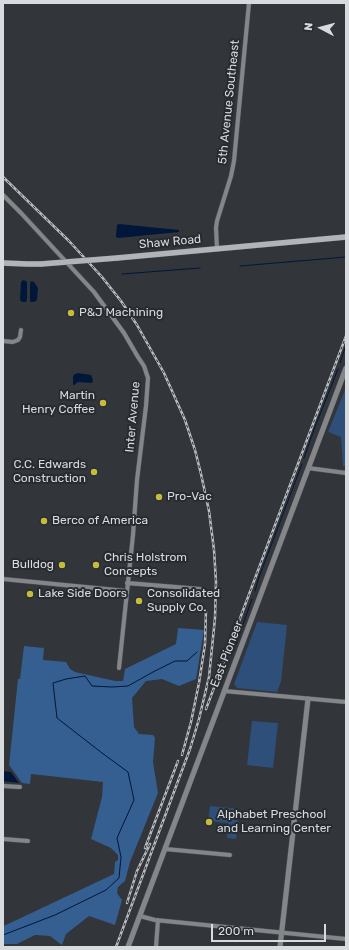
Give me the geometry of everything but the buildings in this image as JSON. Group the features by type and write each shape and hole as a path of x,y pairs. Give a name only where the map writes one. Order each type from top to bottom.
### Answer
{"main road":[{"name":"Shaw Road","path":"3,263 41,264 344,237"}],"street":[{"name":"5th Avenue Southeast","path":"217,249 217,221 231,176 234,161 249,3"},
{"name":"Inter Avenue","path":"3,195 94,292 124,334 146,371 148,382 146,406 137,477 133,534 118,668"},
{"path":"3,341 13,342 18,340 20,338 21,330"},
{"name":"East Pioneer","path":"128,947 346,368"},
{"path":"308,468 346,473"},
{"path":"3,578 126,591"},
{"path":"127,583 200,589"},
{"path":"224,691 346,702"},
{"path":"280,947 308,699"},
{"path":"3,786 20,787"},
{"path":"3,839 28,841"},
{"path":"165,849 230,855"},
{"path":"140,916 158,920 346,939"},
{"path":"156,947 158,920"}],"shaded area":[{"path":"117,225 179,230 179,232 118,238 116,235"},
{"path":"23,280 27,282 26,302 22,302 20,300 21,282"},
{"path":"31,281 34,282 38,288 37,300 34,302 30,301"},
{"path":"78,373 91,375 93,380 92,383 78,382 73,385 73,376"},
{"path":"345,390 346,466 343,466 341,437 328,432"},
{"path":"257,622 287,625 281,682 277,692 237,688 234,684"},
{"path":"178,628 204,630 196,679 179,686 162,679 146,681 132,698 134,727 139,734 153,735 155,738 153,762 158,793 130,862 125,881 118,887 117,893 122,900 115,925 89,916 66,934 62,945 50,936 35,935 17,944 3,944 3,926 114,874 115,862 118,860 118,855 111,848 91,839 102,797 103,782 31,774 30,784 22,783 9,765 18,679 20,679 24,646 44,648 43,660 66,662 70,669 75,672 115,681 123,681 125,669 176,644"},
{"path":"252,721 278,723 273,768 247,765"},
{"path":"3,771 11,772 19,783 3,781"},
{"path":"210,806 239,809 236,839 227,838 228,823 208,821"}],"waterway":[{"path":"240,266 346,257"},
{"path":"122,274 200,268"},
{"path":"340,363 346,345"},
{"path":"304,458 338,369"},
{"path":"255,591 302,464"},
{"path":"232,646 236,644 252,599"},
{"path":"3,935 55,915 106,890 119,878 121,857 117,838 134,800 128,772 57,718 53,683 85,676 92,686 128,686 175,661 187,661 197,652"}],"railway":[{"path":"3,177 69,241 102,277 121,301 137,325 164,373 185,420 195,450 209,511 216,582 215,618 209,677 190,749 116,947"},
{"path":"206,709 346,336"},
{"path":"182,755 199,683 205,644 206,610"},
{"path":"145,848 178,761"},
{"path":"127,903 137,871 150,844"}],"place":[{"name":"P&J Machining","path":"71,313"},
{"name":"Martin Henry Coffee","path":"103,403"},
{"name":"C.C. Edwards Construction","path":"94,472"},
{"name":"Pro-Vac","path":"159,497"},
{"name":"Berco of America","path":"44,521"},
{"name":"Bulldog","path":"62,565"},
{"name":"Chris Holstrom Concepts","path":"96,565"},
{"name":"Lake Side Doors","path":"30,594"},
{"name":"Consolidated Supply Co.","path":"139,601"},
{"name":"Alphabet Preschool and Learning Center","path":"209,822"}]}
